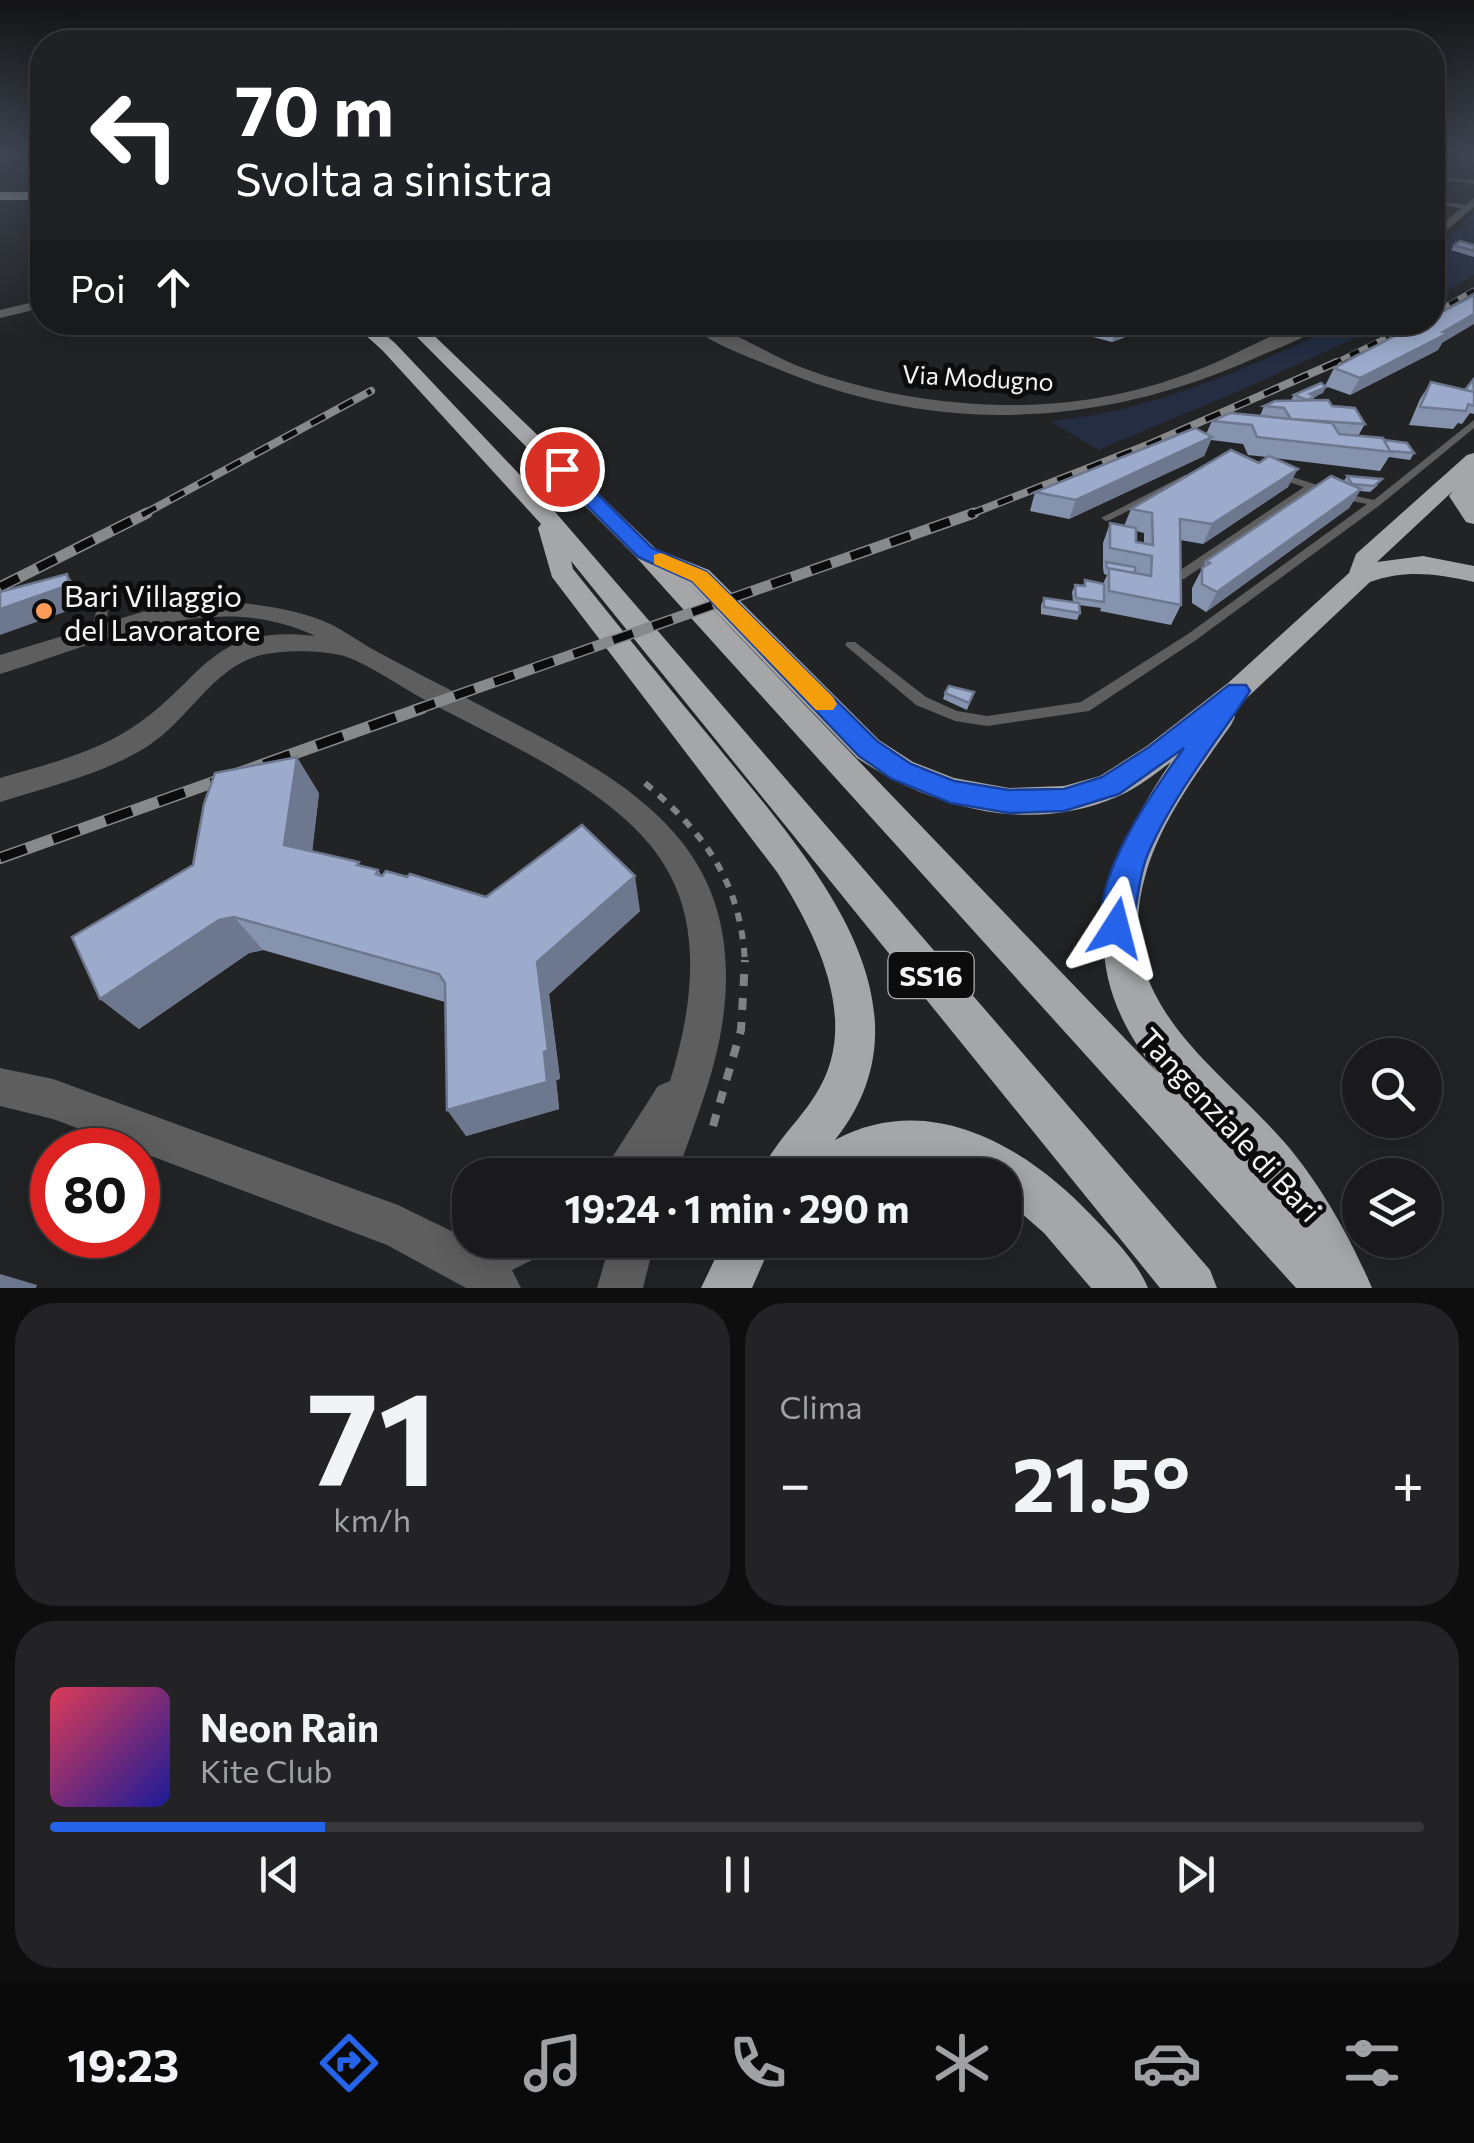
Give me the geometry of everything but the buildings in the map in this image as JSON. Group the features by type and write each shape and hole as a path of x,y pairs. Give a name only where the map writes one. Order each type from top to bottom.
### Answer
{"highway":[{"path":"375,335 548,518 561,571 656,668 824,914 848,976 856,1040 835,1105 792,1158"},
{"name":"Tangenziale di Bari","path":"423,335 645,552 742,638 1329,1288"},
{"path":"1361,576 1365,559 1474,459"},
{"path":"1474,474 1460,496 1474,517"},
{"path":"742,638 868,748 902,771 951,792 1009,802 1064,800 1110,786 1158,755 1238,691 1361,576 1391,566 1423,564 1474,574"},
{"name":"SS16","path":"656,668 1192,1288"},
{"path":"1238,691 1156,810 1135,849 1122,886 1116,928 1129,990 1166,1051 1274,1166 1347,1288"},
{"path":"851,1158 882,1143 932,1138 985,1158"},
{"path":"1022,1181 1091,1248 1122,1288"},
{"path":"726,1288 739,1258"}],"street":[{"path":"0,314 30,307"},
{"name":"Via Modugno","path":"716,335 771,364 828,384 920,402 1022,408 1076,406 1134,396 1227,364 1292,335"},
{"path":"0,664 98,632 176,614 252,612 307,623 602,783 643,813 676,853 698,902 706,944 707,994 692,1071 662,1158"},
{"path":"0,790 116,751 161,721 213,668 254,647 302,641 362,656"},
{"path":"633,1158 692,1071"},
{"path":"0,1087 53,1099 398,1227 486,1276 506,1258"},
{"path":"620,1288 628,1258"}],"lane":[{"path":"851,645 921,701 955,716 988,720 1084,706 1192,637 1376,503 1474,423"},
{"path":"1260,470 1376,503"},
{"path":"1106,518 1191,475"},
{"path":"1180,576 1312,487"},
{"path":"98,632 104,601"}],"path":[{"path":"636,776 678,806 710,845 734,892 745,935 747,984 739,1039 727,1091 706,1141"}],"shaded area":[{"path":"1469,216 1474,216 1474,275 1445,292 1445,243"},
{"path":"1318,335 1362,335 1098,450 1050,421 1128,408 1239,370"}],"railway":[{"path":"1445,307 1474,290"},
{"path":"1332,364 1391,335"},
{"path":"968,515 1150,444 1337,362"},
{"path":"142,515 371,391"},
{"path":"0,587 147,513"},
{"path":"415,710 974,513"},
{"path":"0,858 422,708"}],"slow traffic":[{"path":"661,559 700,576 824,704"}],"place":[{"name":"Bari Villaggio del Lavoratore","path":"44,611"}],"route":[{"path":"562,469 645,552 700,576 868,748 902,771 951,792 1009,802 1064,800 1110,786 1158,755 1238,691 1156,810 1135,849 1122,886 1116,928"}]}
